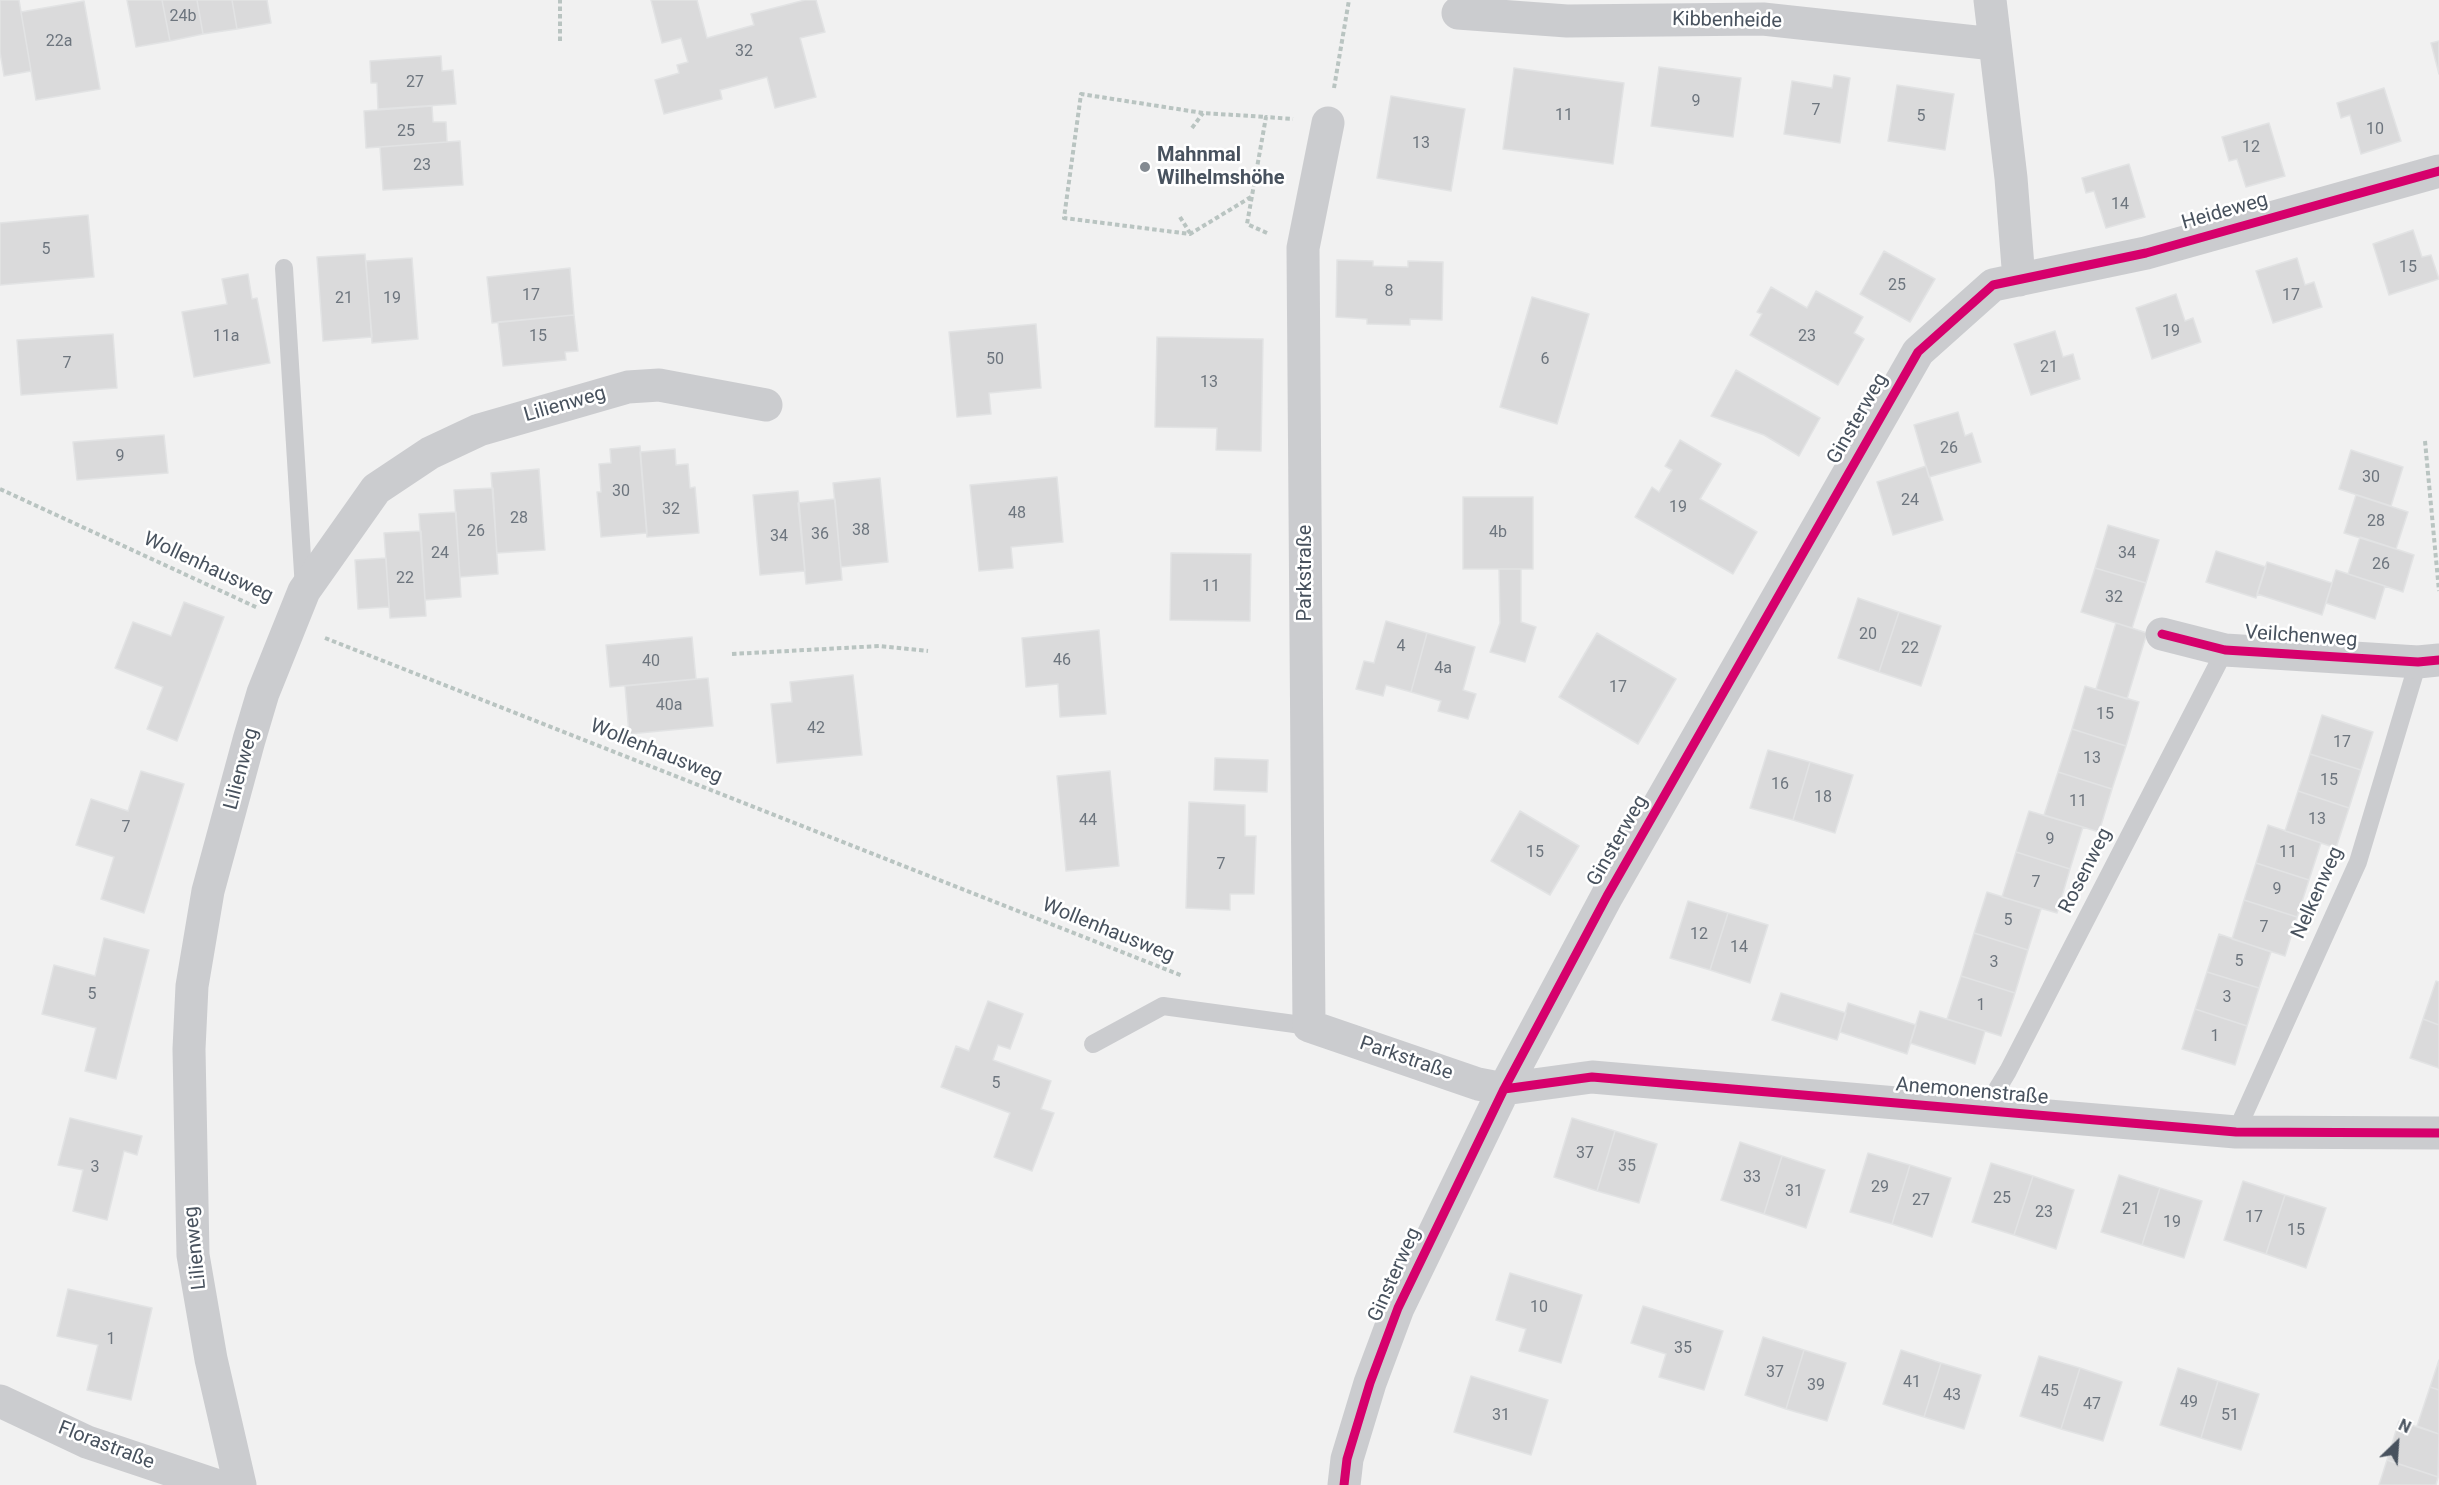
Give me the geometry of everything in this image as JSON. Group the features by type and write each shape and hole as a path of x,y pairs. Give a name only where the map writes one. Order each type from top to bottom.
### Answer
{"street":[{"path":"1990,0 2011,178 2019,280"},
{"name":"Kibbenheide","path":"1458,13 1568,21 1763,19 1994,44"},
{"name":"Parkstraße","path":"1328,123 1303,248 1309,1026 1478,1084 1504,1089"},
{"name":"Heideweg","path":"2019,280 2033,275 2146,253 2439,171"},
{"name":"Ginsterweg","path":"1344,1485 1347,1459 1370,1383 1398,1308 1504,1089 1613,886 1918,352 1993,285 2019,280"},
{"name":"Lilienweg","path":"240,1485 211,1359 193,1254 189,1049 192,986 211,880 263,693 289,622 304,591 376,489 430,453 479,430 628,387 659,385 766,405"},
{"name":"Veilchenweg","path":"2162,634 2225,650 2428,661"},
{"name":"Anemonenstraße","path":"1504,1089 1592,1077 2236,1132 2439,1133"},
{"name":"Florastraße","path":"0,1401 87,1442 215,1485"}],"lane":[{"path":"284,268 304,591"},
{"name":"Rosenweg","path":"1984,1111 2008,1071 2225,650"},
{"name":"Nelkenweg","path":"2236,1132 2358,862 2428,661"},
{"name":"Parkstraße","path":"1092,1044 1163,1006 1309,1026"}],"path":[{"path":"560,0 560,41"},
{"path":"1251,197 1190,234 1064,218 1081,94 1203,113 1328,123 1349,0"},
{"path":"1192,128 1203,113"},
{"path":"1266,117 1247,224 1303,248"},
{"path":"1180,218 1190,234"},
{"path":"2426,441 2439,591"},
{"path":"732,654 880,646 928,651"}],"building":[{"path":"0,0 19,0 31,71 4,76 0,52"},
{"path":"127,0 162,0 170,41 136,47"},
{"path":"162,0 197,0 203,34 170,41"},
{"path":"197,0 232,0 237,29 203,34"},
{"path":"232,0 267,0 271,23 237,29"},
{"path":"651,0 697,0 707,38 754,25 751,14 805,0 816,0 825,32 800,38 816,97 775,108 767,77 720,90 722,99 664,114 655,80 679,73 677,65 688,62 681,38 662,43"},
{"path":"84,1 100,89 36,100 21,12"},
{"path":"2439,41 2439,74 2431,43"},
{"path":"441,56 442,71 453,70 456,104 378,109 377,83 371,83 370,61"},
{"path":"1659,67 1741,78 1733,137 1651,126"},
{"path":"1514,68 1624,83 1613,164 1503,149"},
{"path":"1834,75 1850,78 1840,143 1784,134 1792,81 1832,88"},
{"path":"1897,85 1954,94 1945,150 1888,141"},
{"path":"2384,88 2401,141 2361,154 2350,115 2341,118 2337,103"},
{"path":"1391,96 1465,109 1451,191 1377,178"},
{"path":"432,106 433,122 446,122 447,142 366,148 364,111"},
{"path":"2269,123 2285,176 2246,187 2237,159 2229,161 2222,137"},
{"path":"460,141 463,185 383,190 380,147"},
{"path":"2129,164 2145,217 2106,228 2094,191 2086,193 2082,178"},
{"path":"88,215 94,277 0,285 0,223"},
{"path":"2413,230 2422,257 2431,255 2439,279 2389,295 2373,244"},
{"path":"1884,251 1935,279 1910,322 1860,294"},
{"path":"365,254 372,337 323,341 317,257"},
{"path":"412,258 418,339 372,343 366,261"},
{"path":"2297,258 2305,285 2314,282 2322,307 2273,323 2256,271"},
{"path":"1337,260 1373,261 1373,266 1408,267 1408,261 1443,262 1442,320 1410,319 1410,325 1367,324 1367,319 1336,317"},
{"path":"570,268 574,315 492,323 487,277"},
{"path":"248,274 252,299 257,298 270,363 194,377 182,312 227,304 222,279"},
{"path":"1771,287 1807,308 1816,291 1863,317 1854,333 1864,339 1838,385 1750,335 1762,314 1757,312"},
{"path":"2176,294 2185,321 2193,318 2201,342 2152,359 2136,308"},
{"path":"1532,297 1589,314 1557,424 1500,407"},
{"path":"574,315 578,351 565,352 566,360 503,366 498,322"},
{"path":"1036,324 1041,388 989,393 991,414 957,417 949,332"},
{"path":"2055,331 2063,357 2073,354 2080,379 2031,395 2014,344"},
{"path":"113,334 117,388 21,395 17,340"},
{"path":"1157,337 1263,339 1261,451 1216,450 1217,428 1155,427"},
{"path":"1736,370 1820,418 1799,456 1764,435 1711,416"},
{"path":"1958,412 1965,436 1972,433 1981,462 1929,477 1914,425"},
{"path":"164,435 168,473 77,480 73,442"},
{"path":"1680,440 1721,464 1700,499 1757,532 1733,574 1635,517 1652,487 1659,492 1672,470 1665,466"},
{"path":"640,446 647,533 601,537 597,492 601,492 599,464 611,463 610,449"},
{"path":"675,449 676,465 688,464 690,488 695,487 699,533 647,537 640,452"},
{"path":"2351,450 2403,467 2391,506 2339,489"},
{"path":"1926,466 1943,520 1893,535 1877,482"},
{"path":"539,469 545,550 497,553 491,473"},
{"path":"1057,477 1063,542 1011,547 1013,568 979,571 970,485"},
{"path":"880,478 888,562 841,567 833,483"},
{"path":"493,488 498,574 460,577 454,490"},
{"path":"798,491 805,571 760,575 753,495"},
{"path":"2356,495 2408,512 2396,549 2344,533"},
{"path":"1463,497 1533,497 1533,569 1463,569"},
{"path":"835,499 842,580 806,584 798,503"},
{"path":"456,512 461,597 425,600 419,514"},
{"path":"2108,525 2159,540 2146,583 2095,568"},
{"path":"421,531 426,616 390,618 384,533"},
{"path":"2360,537 2414,555 2403,592 2348,574"},
{"path":"2216,551 2266,567 2256,598 2206,582"},
{"path":"1171,553 1251,554 1250,621 1170,620"},
{"path":"386,558 389,607 358,609 355,560"},
{"path":"2267,562 2332,583 2322,615 2257,594"},
{"path":"2095,568 2146,583 2132,628 2081,612"},
{"path":"1499,569 1521,569 1521,622 1536,627 1525,662 1490,652 1500,623"},
{"path":"2336,570 2385,586 2375,619 2326,603"},
{"path":"1858,598 1899,612 1879,672 1838,658"},
{"path":"184,602 224,617 177,741 147,729 163,687 115,668 133,622 171,636"},
{"path":"1899,612 1941,626 1921,686 1879,672"},
{"path":"1386,621 1427,633 1411,692 1386,685 1383,696 1356,689 1364,661 1374,663"},
{"path":"2116,623 2147,633 2127,699 2096,689"},
{"path":"1099,630 1106,714 1060,717 1058,684 1026,687 1022,638"},
{"path":"1427,633 1475,647 1463,690 1476,694 1468,719 1438,711 1441,701 1411,692"},
{"path":"1597,633 1676,679 1638,744 1559,697"},
{"path":"692,637 696,679 610,687 606,645"},
{"path":"853,675 862,755 777,763 771,704 792,702 790,682"},
{"path":"708,678 713,726 629,734 625,686"},
{"path":"2085,686 2139,702 2126,746 2072,729"},
{"path":"2322,715 2373,732 2361,770 2310,754"},
{"path":"2072,729 2126,746 2112,789 2058,772"},
{"path":"1768,750 1810,762 1793,820 1750,808"},
{"path":"2310,754 2361,770 2349,808 2298,791"},
{"path":"1215,758 1268,760 1267,792 1214,790"},
{"path":"1810,762 1853,775 1835,833 1793,820"},
{"path":"141,771 184,784 144,913 101,899 114,857 76,845 91,799 128,811"},
{"path":"1110,771 1119,866 1066,871 1057,776"},
{"path":"2058,772 2112,789 2099,832 2044,815"},
{"path":"2298,791 2349,808 2336,848 2285,831"},
{"path":"1189,802 1245,805 1245,836 1256,836 1254,894 1230,894 1230,910 1186,908"},
{"path":"1520,811 1579,846 1550,895 1491,861"},
{"path":"2029,811 2083,827 2070,869 2016,852"},
{"path":"2268,825 2321,843 2309,880 2256,863"},
{"path":"2016,852 2070,869 2057,913 2002,897"},
{"path":"2256,863 2309,880 2297,917 2244,900"},
{"path":"1987,892 2041,909 2028,950 1974,933"},
{"path":"2244,900 2297,917 2285,956 2232,939"},
{"path":"1688,901 1728,913 1710,970 1670,958"},
{"path":"1728,913 1768,925 1750,983 1710,970"},
{"path":"1974,933 2028,950 2015,993 1961,976"},
{"path":"2219,934 2271,952 2259,988 2207,972"},
{"path":"104,938 149,950 116,1079 85,1071 96,1028 42,1014 54,965 95,976"},
{"path":"2207,972 2259,988 2247,1026 2195,1009"},
{"path":"1961,976 2015,993 2001,1036 1947,1019"},
{"path":"2436,981 2439,982 2439,1025 2423,1019"},
{"path":"1781,993 1846,1013 1837,1040 1772,1020"},
{"path":"988,1001 1023,1014 1010,1049 998,1045 993,1060 1051,1081 1041,1109 1054,1113 1032,1171 994,1157 1010,1113 941,1087 956,1046 969,1051"},
{"path":"1848,1003 1916,1025 1907,1054 1840,1032"},
{"path":"2195,1009 2247,1026 2235,1065 2182,1049"},
{"path":"1920,1011 1985,1031 1975,1064 1910,1043"},
{"path":"2423,1019 2439,1025 2439,1068 2410,1058"},
{"path":"70,1118 142,1136 137,1155 124,1151 107,1220 73,1211 83,1170 58,1165"},
{"path":"1572,1118 1615,1131 1597,1191 1554,1177"},
{"path":"1615,1131 1657,1144 1639,1203 1597,1191"},
{"path":"1740,1142 1782,1156 1764,1214 1721,1200"},
{"path":"1868,1153 1910,1165 1892,1224 1850,1212"},
{"path":"1782,1156 1825,1170 1806,1228 1764,1214"},
{"path":"1991,1163 2033,1176 2014,1235 1972,1222"},
{"path":"1910,1165 1951,1178 1932,1237 1892,1224"},
{"path":"2119,1175 2160,1188 2142,1245 2101,1232"},
{"path":"2033,1176 2074,1190 2056,1249 2014,1235"},
{"path":"2243,1181 2285,1195 2266,1254 2224,1240"},
{"path":"2160,1188 2202,1201 2184,1258 2142,1245"},
{"path":"2285,1195 2326,1208 2306,1268 2266,1254"},
{"path":"1510,1273 1582,1295 1561,1363 1519,1351 1526,1329 1496,1320"},
{"path":"68,1289 152,1308 131,1400 87,1390 98,1345 57,1336"},
{"path":"1643,1306 1723,1331 1704,1390 1659,1377 1666,1354 1631,1343"},
{"path":"1763,1337 1804,1350 1786,1409 1745,1395"},
{"path":"1804,1350 1846,1363 1827,1421 1786,1409"},
{"path":"1901,1350 1941,1363 1924,1417 1883,1404"},
{"path":"2039,1356 2080,1368 2061,1429 2020,1416"},
{"path":"2439,1360 2439,1390 2430,1387"},
{"path":"1941,1363 1981,1375 1964,1429 1924,1417"},
{"path":"2080,1368 2122,1382 2103,1441 2061,1429"},
{"path":"2178,1368 2218,1381 2201,1438 2160,1425"},
{"path":"1471,1376 1548,1400 1531,1455 1454,1432"},
{"path":"2218,1381 2259,1394 2241,1450 2201,1438"},
{"path":"2430,1387 2439,1390 2439,1434 2417,1426"},
{"path":"2399,1421 2439,1434 2438,1477 2387,1460"},
{"path":"2387,1460 2438,1477 2436,1485 2379,1485"}],"cycle path":[{"path":"1344,1485 1347,1459 1370,1383 1398,1308 1504,1089 1607,896 1918,352 1993,285 2146,253 2439,171"},
{"path":"2162,634 2225,650 2418,662 2439,660"},
{"path":"1504,1089 1592,1077 2236,1132 2439,1133"}],"place":[{"name":"Mahnmal Wilhelmshöhe","path":"1145,167"}]}
